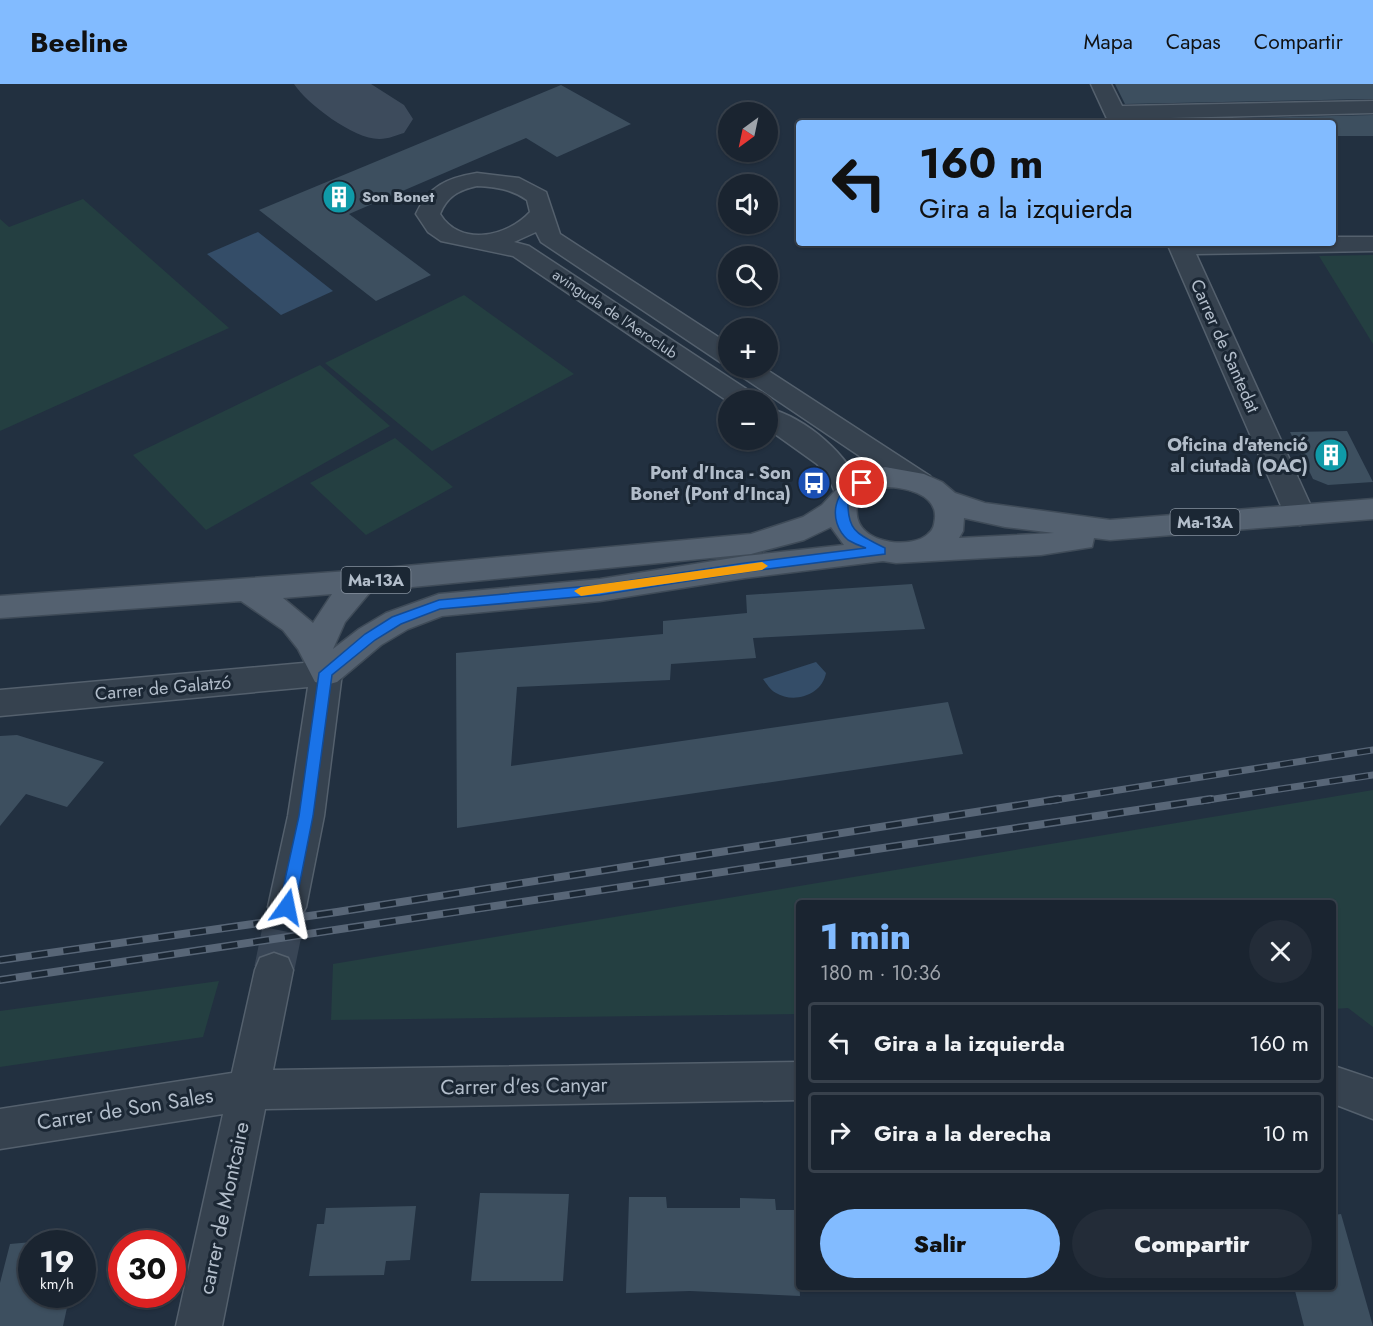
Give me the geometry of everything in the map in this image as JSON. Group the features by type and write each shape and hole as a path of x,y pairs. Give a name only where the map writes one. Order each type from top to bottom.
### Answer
{"main road":[{"name":"Ma-13A","path":"845,497 862,483 886,477 920,483 931,488 944,500 993,517 1084,525 1110,530"},
{"path":"751,544 785,536 831,513 845,497"},
{"path":"845,497 840,511 845,528 872,548"},
{"path":"924,550 944,538 950,529 950,510 944,500"},
{"name":"Ma-13A","path":"0,608 363,581 751,544 872,548 896,553 1068,543 1110,530 1373,509"},
{"path":"321,663 388,626 439,605 600,590 872,548"},
{"path":"321,663 326,624 342,601 363,581"},
{"path":"246,589 293,618 305,632 321,663"}],"street":[{"path":"1101,84 1118,118 1373,107"},
{"name":"avinguda de l'Aeroclub","path":"718,349 549,237 538,197 519,184 505,181 474,181 459,184 436,197 428,214 431,223 450,237 481,241 521,251 729,390"},
{"name":"avinguda de l'Aeroclub","path":"481,241 498,240 519,233 536,222 541,214"},
{"path":"1336,244 1373,244"},
{"name":"Carrer de Santedat","path":"1180,246 1300,515"},
{"path":"762,378 920,483"},
{"path":"778,424 829,459 846,480 845,497"},
{"path":"287,907 306,816 321,663"},
{"name":"Carrer de Galatzó","path":"0,703 321,663"},
{"name":"carrer de Montcaire","path":"199,1326 274,970"},
{"name":"Carrer d'es Canyar","path":"249,1090 796,1081"},
{"path":"1336,1086 1373,1099"},
{"name":"Carrer de Son Sales","path":"0,1128 249,1090"}],"green space":[{"path":"83,199 229,328 0,431 0,219 9,227"},
{"path":"1373,255 1373,344 1319,256"},
{"path":"464,295 574,374 432,451 325,363"},
{"path":"320,365 390,426 206,530 133,455"},
{"path":"395,438 453,487 366,535 310,483"},
{"path":"1373,790 1373,1027 1348,1008 1336,1009 1336,900 796,900 796,1014 331,1020 333,964"},
{"path":"219,981 203,1037 0,1067 0,1011"}],"water":[{"path":"258,232 333,291 281,315 207,254"},
{"path":"816,662 826,673 819,687 806,695 791,698 783,696 772,690 763,679"}],"building":[{"path":"1115,84 1373,84 1373,99 1125,104"},
{"name":"Son Bonet","path":"561,85 631,124 557,157 526,138 349,214 431,275 376,301 259,210"},
{"path":"1373,115 1373,136 1336,136 1336,120 1174,120"},
{"name":"Oficina d'atenció al ciutadà (OAC)","path":"1347,431 1373,482 1328,485 1313,479 1290,432"},
{"path":"912,584 925,629 753,638 756,658 671,664 670,680 517,687 511,766 948,702 963,754 457,828 456,653 663,634 663,621 747,613 746,595"},
{"path":"17,735 104,762 67,807 26,794 0,826 0,736"},
{"path":"480,1193 569,1194 563,1281 471,1281"},
{"path":"629,1197 666,1197 667,1208 740,1208 740,1198 775,1199 776,1210 796,1210 796,1290 800,1290 800,1296 690,1291 626,1293"},
{"path":"416,1206 410,1260 386,1261 384,1275 309,1276 317,1224 324,1224 326,1208"},
{"path":"1341,1214 1373,1326 1304,1326 1295,1290 1336,1290 1336,1215"},
{"path":"18,1243 18,1308 67,1308 63,1326 0,1326 0,1283 10,1244"}],"taxiway":[{"path":"326,84 380,119"}],"tunnel":[{"path":"274,970 287,907"}],"railway":[{"path":"1049,801 1373,750"},
{"path":"1201,801 1373,775"},
{"path":"0,960 337,912 1059,799"},
{"path":"0,980 1211,799"}],"slow traffic":[{"path":"581,591 762,566"}],"place":[{"name":"Son Bonet","path":"339,197"},
{"name":"Oficina d'atenció al ciutadà (OAC)","path":"1331,455"},
{"name":"Pont d'Inca - Son Bonet (Pont d'Inca)","path":"814,483"}],"route":[{"path":"287,907 306,816 326,673 370,637 397,621 439,605 600,590 745,567 881,551 864,544 853,536 845,528 842,520 840,511 842,501 848,492 862,483"}]}
